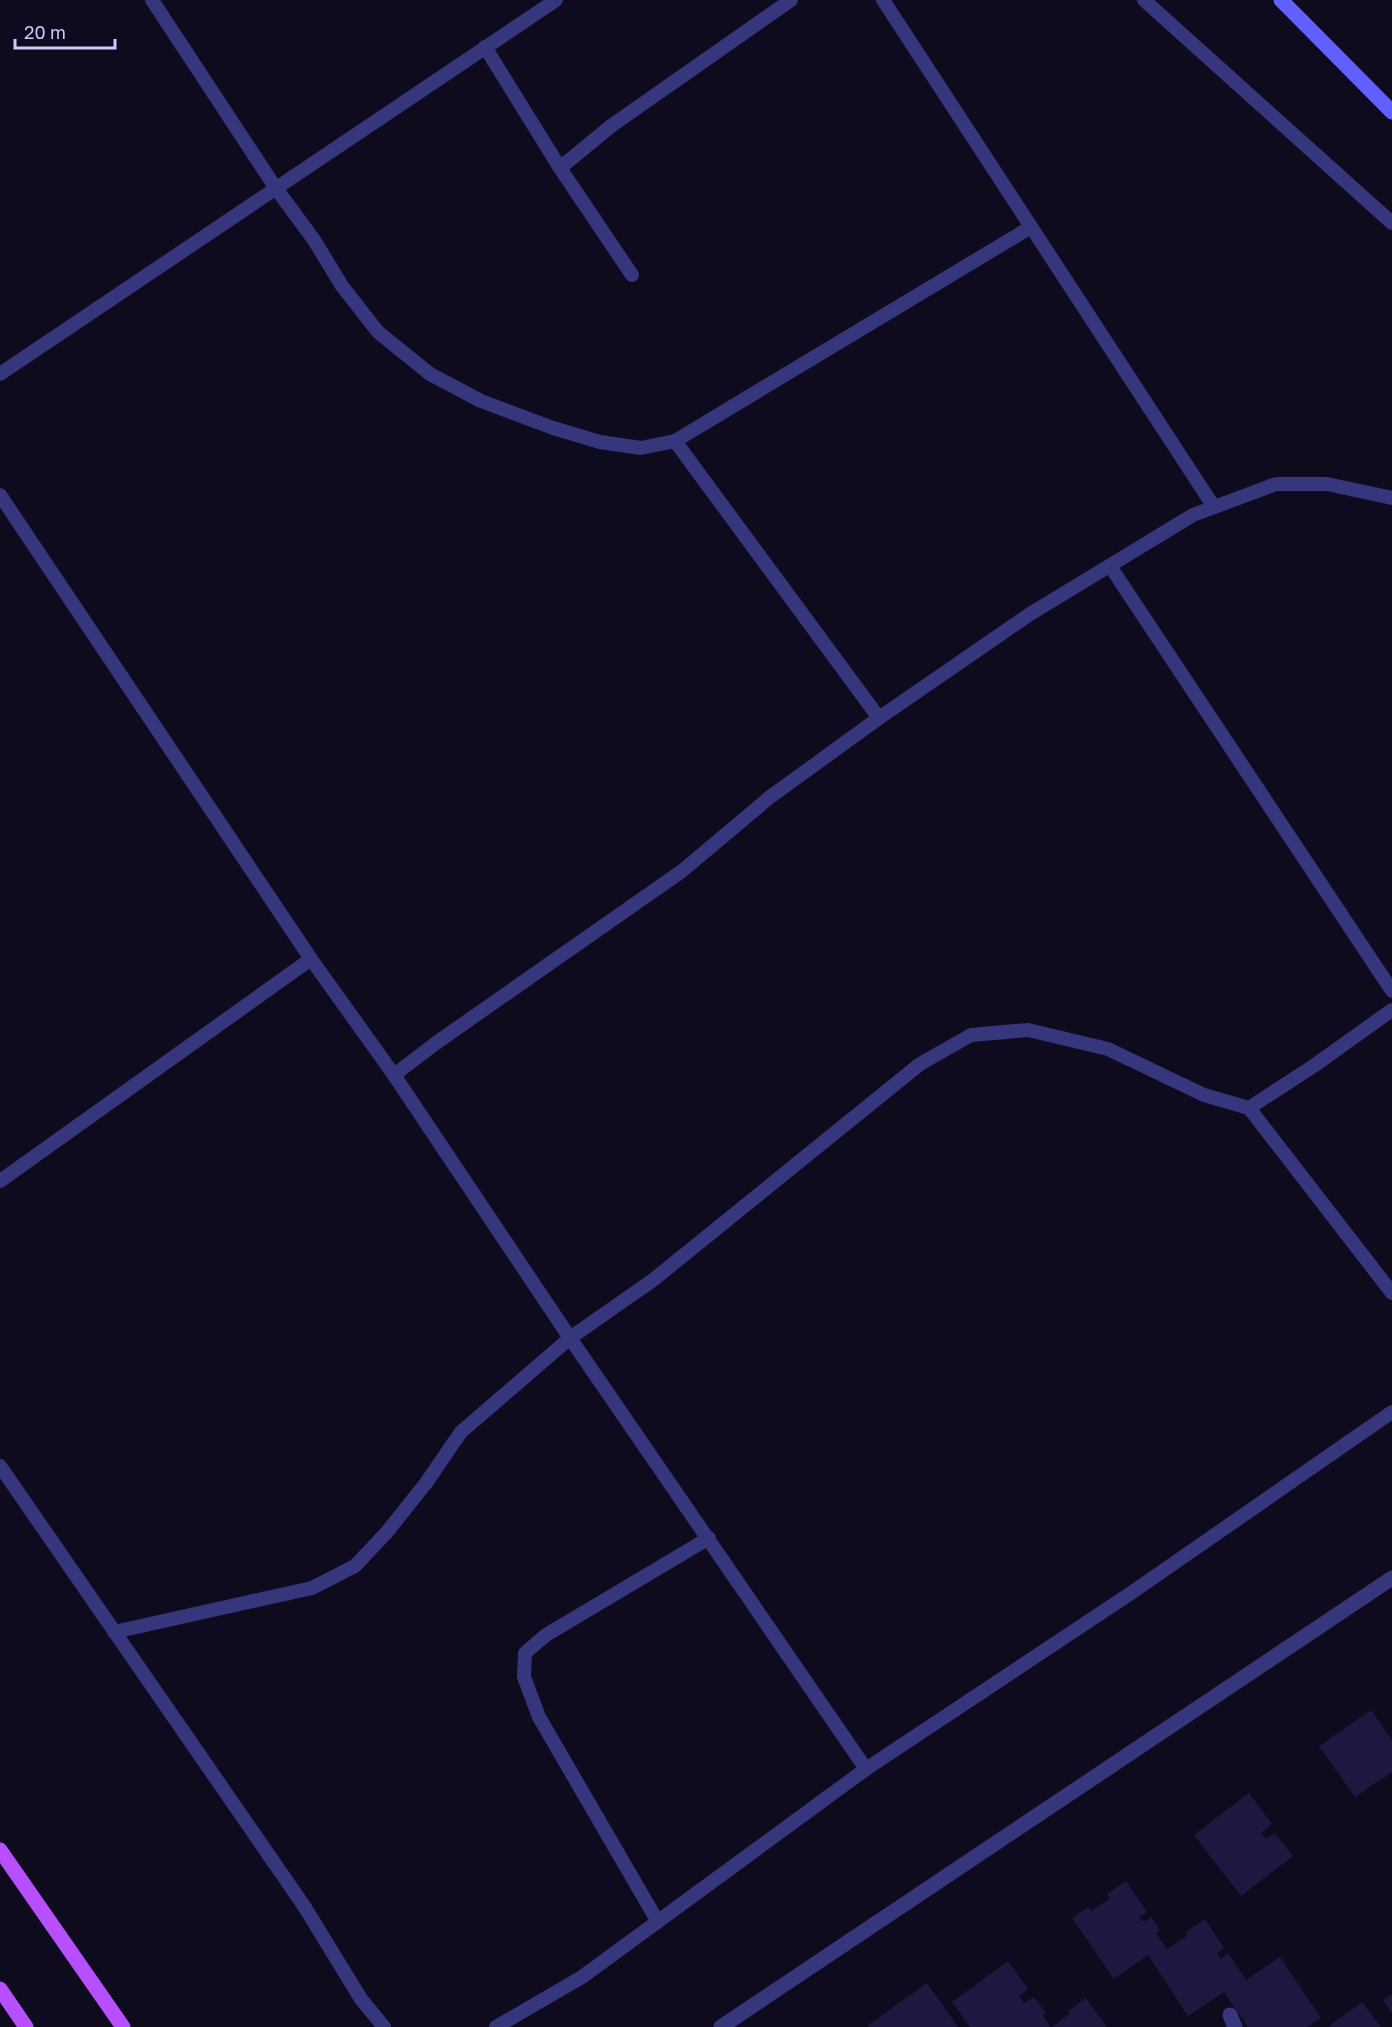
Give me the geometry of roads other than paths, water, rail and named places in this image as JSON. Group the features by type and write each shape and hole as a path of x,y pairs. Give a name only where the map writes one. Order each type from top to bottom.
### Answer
{"main road":[{"path":"0,1850 123,2027"},
{"path":"1,1994 26,2027"}],"street":[{"path":"1281,0 1392,112"},
{"path":"722,2027 741,2022 1391,1581"}],"lane":[{"path":"152,0 275,187 314,240 342,286 378,332 430,374 481,401 553,428 600,442 641,448 675,441 1031,227"},
{"path":"0,374 556,0"},
{"path":"560,168 611,126 791,0"},
{"path":"883,0 1214,507"},
{"path":"1144,0 1392,223"},
{"path":"485,47 560,168 632,275"},
{"path":"675,441 879,718"},
{"path":"394,1075 436,1043 682,871 770,797 879,718 1030,614 1193,515 1276,484 1327,484 1392,498"},
{"path":"0,495 311,959 394,1075 570,1338 866,1769"},
{"path":"1110,566 1392,991"},
{"path":"0,1182 311,959"},
{"path":"1249,1108 1315,1065 1392,1010"},
{"path":"114,1632 312,1588 355,1566 387,1532 426,1483 461,1432 570,1338 653,1280 920,1064 971,1035 1028,1030 1108,1049 1204,1095 1249,1108 1392,1293"},
{"path":"496,2027 582,1977 866,1769 1141,1586 1392,1412"},
{"path":"0,1466 304,1905 361,1999 384,2027"},
{"path":"658,1922 539,1717 524,1677 525,1653 546,1635 709,1538"}]}
